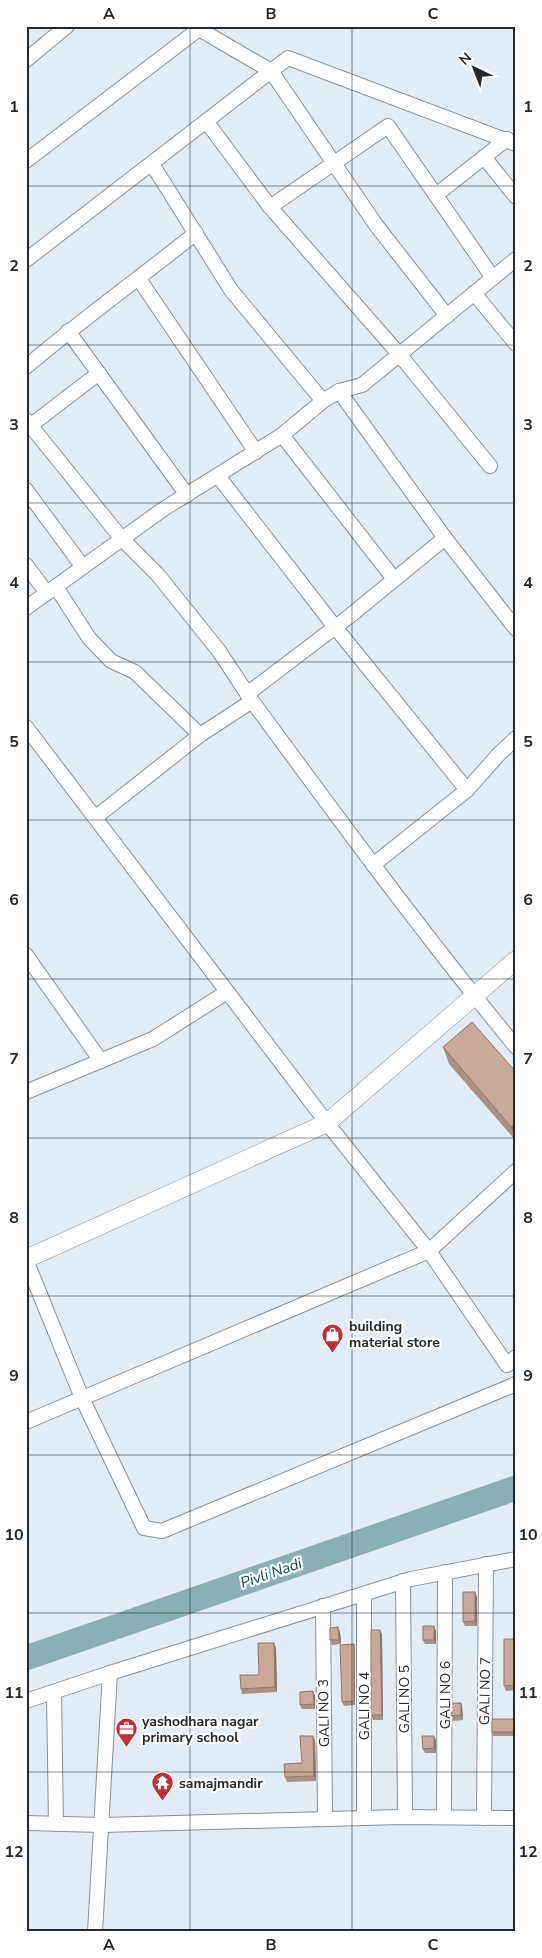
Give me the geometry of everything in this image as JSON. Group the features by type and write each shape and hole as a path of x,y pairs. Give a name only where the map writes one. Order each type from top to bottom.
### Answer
{"street":[{"path":"26,60 67,26"},
{"path":"26,161 194,28 271,71 376,225 446,316"},
{"path":"26,260 288,58 511,142"},
{"path":"206,122 270,207 399,354 490,466"},
{"path":"270,207 388,126 493,278"},
{"path":"436,195 484,157 511,142"},
{"path":"484,157 516,197"},
{"path":"152,164 231,290 323,401"},
{"path":"26,366 68,330 139,279 196,233"},
{"path":"26,608 187,495 282,436 323,401 339,391 362,385 516,258"},
{"path":"139,279 256,452"},
{"path":"474,293 516,344"},
{"path":"68,330 187,495"},
{"path":"99,373 28,425 122,539 158,575 219,651 250,698 373,865 516,1047"},
{"path":"339,391 445,538 516,629"},
{"path":"282,436 394,579"},
{"path":"218,476 335,627 468,790"},
{"path":"26,490 83,567"},
{"path":"96,817 250,698 445,538"},
{"path":"26,565 51,590 89,638 111,661 135,672 200,735"},
{"path":"26,727 227,992 429,1251 513,1366"},
{"path":"373,865 468,790 499,754 516,738"},
{"path":"26,955 101,1061"},
{"path":"516,960 328,1123 26,1259 82,1398 144,1528 162,1531 516,1384"},
{"path":"26,1092 153,1039 227,992"},
{"path":"26,1422 429,1251 516,1171"},
{"path":"26,1701 404,1581 516,1559"},
{"name":"GALI NO 7","path":"484,1818 486,1564"},
{"name":"GALI NO 6","path":"444,1817 446,1572"},
{"name":"GALI NO 5","path":"404,1581 405,1817"},
{"name":"GALI NO 4","path":"364,1594 364,1818"},
{"name":"GALI NO 3","path":"323,1606 325,1819"},
{"path":"95,1932 110,1673"},
{"path":"54,1692 56,1824"},
{"path":"26,1823 102,1825 405,1817 516,1818"}],"building":[{"path":"472,1022 516,1072 516,1123 511,1127 443,1047"},
{"path":"463,1592 475,1592 475,1621 463,1622"},
{"path":"423,1626 434,1626 434,1640 423,1640"},
{"path":"338,1627 339,1640 330,1640 330,1628"},
{"path":"371,1630 380,1630 382,1715 371,1715"},
{"path":"504,1639 516,1639 516,1685 504,1686"},
{"path":"258,1643 274,1643 275,1687 241,1689 240,1675 259,1675"},
{"path":"354,1644 354,1701 342,1702 340,1645"},
{"path":"313,1691 314,1704 300,1705 300,1692"},
{"path":"452,1703 461,1703 461,1715 451,1716"},
{"path":"492,1719 516,1719 516,1732 492,1732"},
{"path":"300,1736 313,1736 314,1776 285,1777 284,1764 302,1763"},
{"path":"422,1736 434,1736 434,1748 423,1749"}],"waterway":[{"name":"Pivli Nadi","path":"26,1658 516,1488"}],"place":[{"name":"building material store","path":"333,1353"},
{"name":"yashodhara nagar primary school","path":"126,1748"},
{"name":"samajmandir","path":"163,1802"}]}
